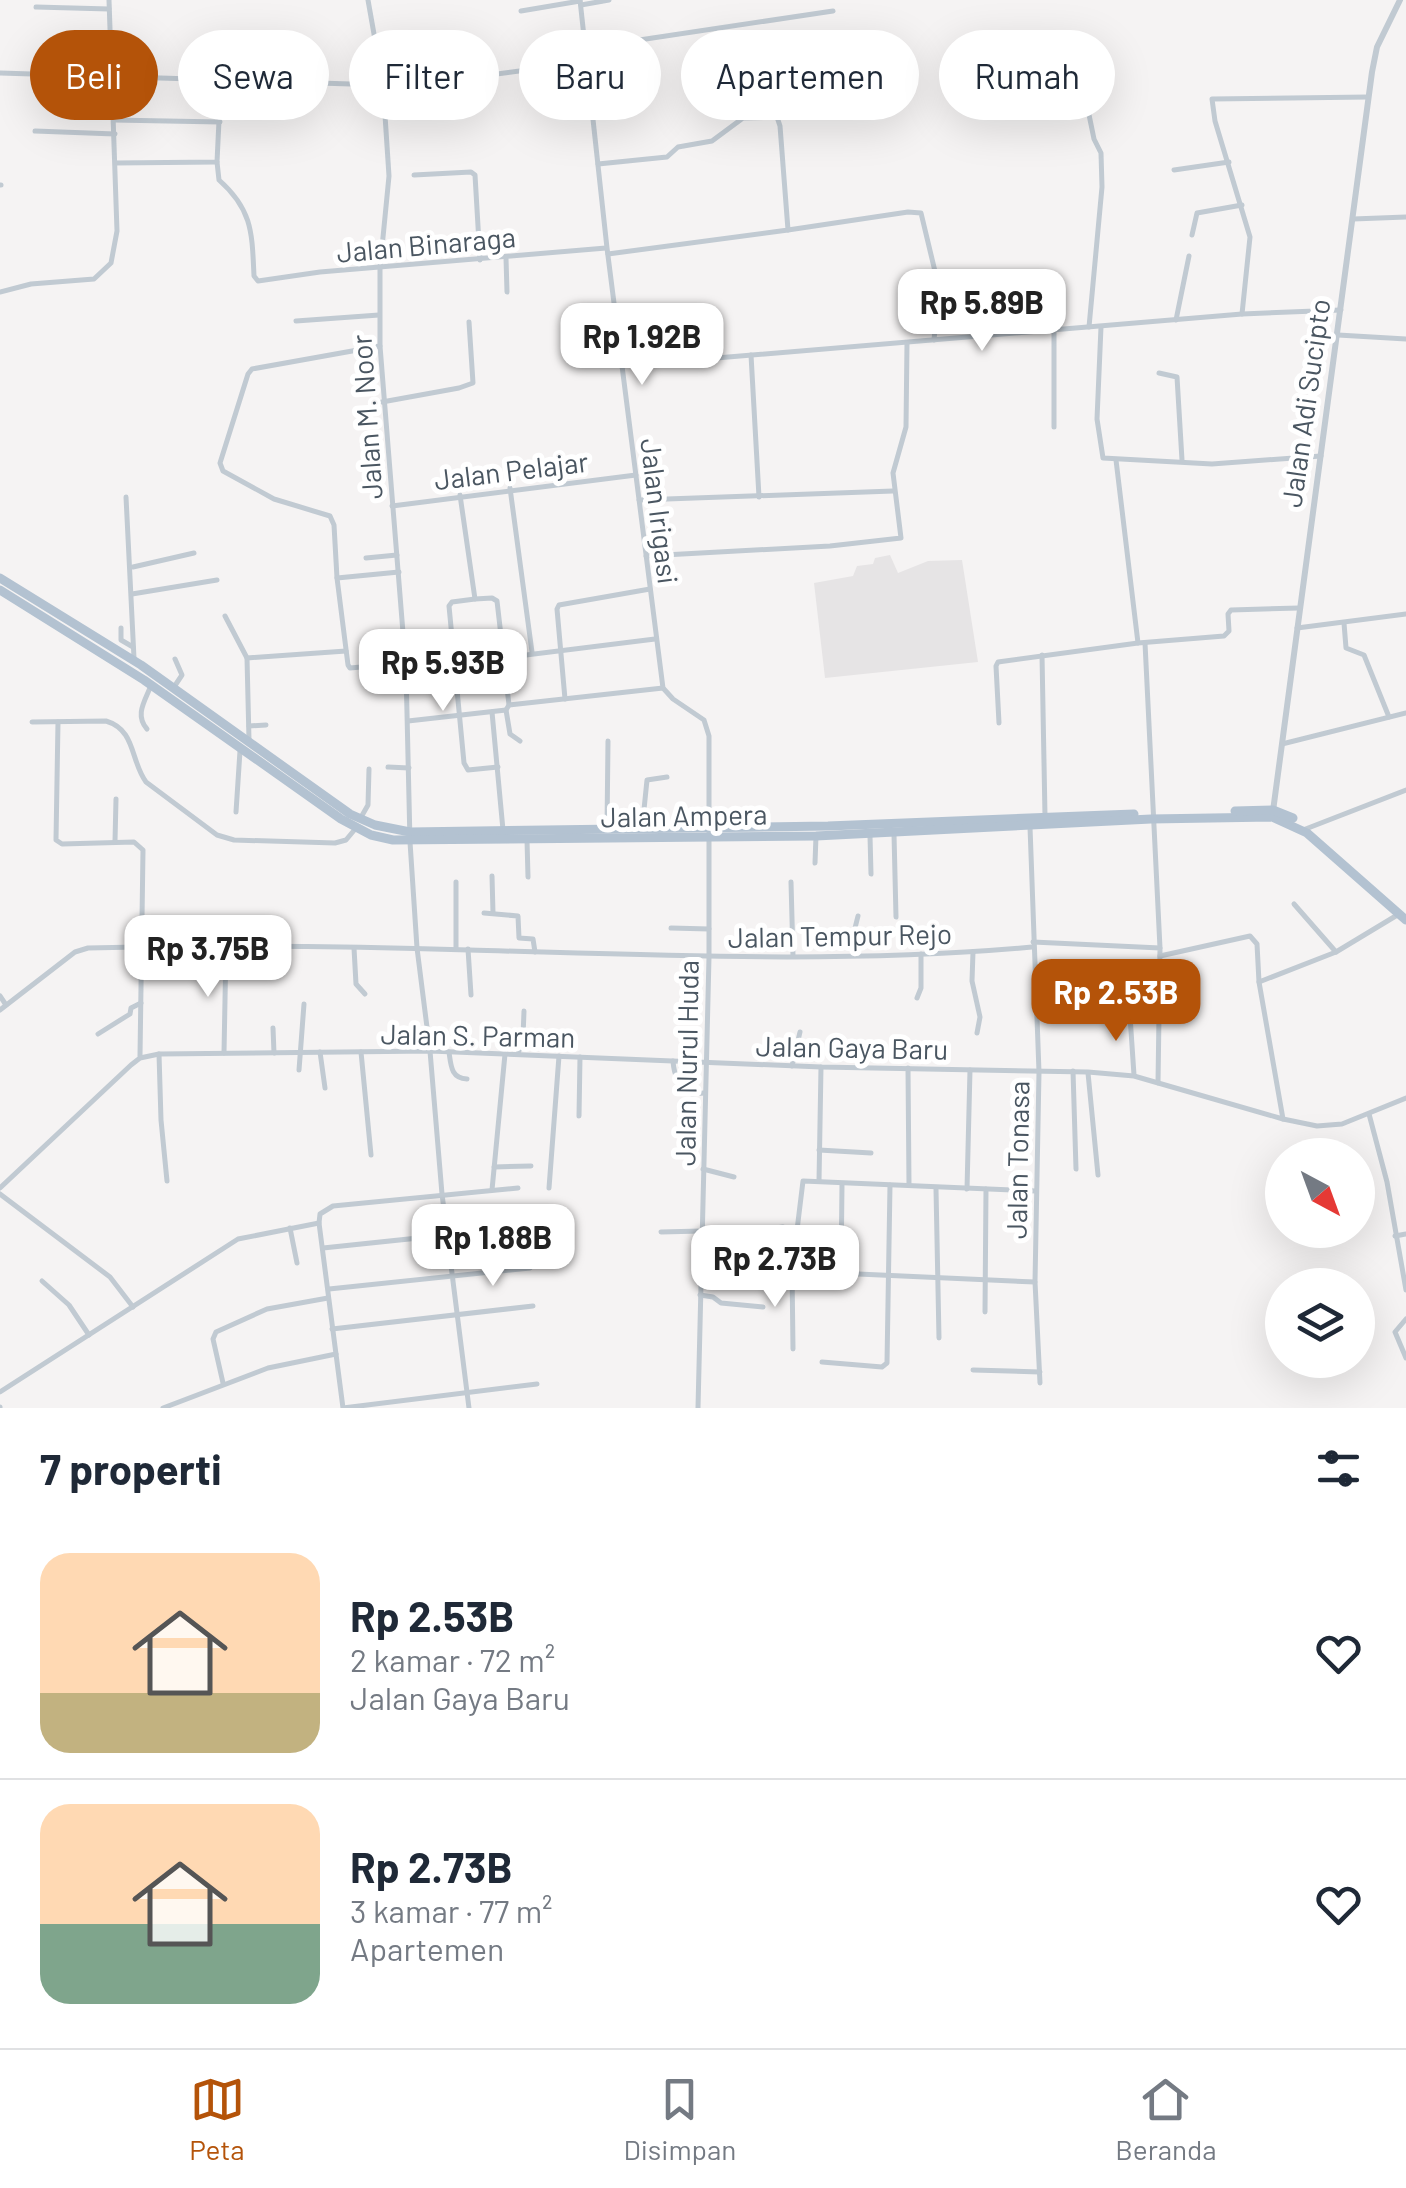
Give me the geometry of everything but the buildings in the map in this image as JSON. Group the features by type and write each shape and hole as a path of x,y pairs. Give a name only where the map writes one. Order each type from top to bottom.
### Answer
{"main road":[{"name":"Jalan Ampera","path":"0,578 134,661 173,688 181,700"},
{"name":"Jalan Ampera","path":"0,590 181,700 370,835 527,839 1030,822"},
{"name":"Jalan Ampera","path":"410,837 503,830 642,828 816,836 1045,821 1273,814 1306,828 1404,916"}],"street":[{"name":"Jalan M. Noor","path":"368,0 373,30"},
{"path":"521,11 609,0"},
{"name":"Jalan Adi Sucipto","path":"1273,814 1369,98 1377,47 1400,0"},
{"name":"Jalan Irigasi","path":"580,2 584,30"},
{"path":"36,7 109,4 110,30"},
{"path":"661,36 833,10"},
{"path":"0,74 30,75"},
{"path":"1242,314 1250,249 1242,205 1212,99 1369,98"},
{"path":"598,164 667,157 678,147 712,141 743,118 777,117 788,230"},
{"path":"0,292 31,284 94,279 111,263 116,247 114,120 220,122 218,162 116,163"},
{"name":"Jalan M. Noor","path":"385,120 389,176 380,268 382,402 406,666 417,948 469,1408"},
{"name":"Jalan Irigasi","path":"593,120 663,688"},
{"path":"1089,328 1102,187 1101,157 1091,120"},
{"path":"35,131 115,134"},
{"name":"Jalan Binaraga","path":"218,162 219,180 237,195 252,228 258,281 320,272 607,251 908,212 921,214 939,288 934,340"},
{"path":"1174,170 1229,162"},
{"path":"414,175 476,175 480,260"},
{"path":"1192,235 1197,213 1242,205"},
{"path":"1353,219 1406,217"},
{"path":"1176,320 1189,256"},
{"path":"506,258 507,292"},
{"path":"622,366 1242,314 1341,310"},
{"path":"296,321 379,315"},
{"path":"382,402 472,383 470,322"},
{"path":"1101,327 1098,430 1103,458 1246,464 1321,456"},
{"path":"1054,331 1054,427"},
{"path":"1338,335 1406,339"},
{"path":"646,556 895,541 902,535 893,491 894,464 906,427 907,343"},
{"path":"380,346 252,369 221,457 223,470 274,499 330,516 350,668 406,666 655,638"},
{"path":"751,355 759,497"},
{"path":"1159,373 1177,377 1182,461"},
{"path":"1116,460 1141,643 1160,952 1158,1083"},
{"name":"Jalan Pelajar","path":"392,506 636,475"},
{"path":"510,488 532,652"},
{"path":"642,500 893,491"},
{"path":"460,495 475,599"},
{"path":"126,497 134,661"},
{"path":"132,567 194,554"},
{"path":"366,558 397,555"},
{"path":"337,578 399,572"},
{"path":"132,594 217,580"},
{"path":"565,699 557,608 650,589"},
{"path":"498,767 466,769 449,605 475,599 492,598 497,602 510,734 520,740"},
{"path":"999,722 996,663 1224,636 1229,631 1231,610 1299,608"},
{"path":"1297,628 1406,614"},
{"path":"225,616 247,658 248,726 236,812"},
{"path":"1344,622 1346,648 1364,656 1389,717"},
{"path":"121,628 121,640 134,647"},
{"path":"247,658 346,651"},
{"path":"1042,656 1045,821"},
{"path":"173,688 182,675 174,658"},
{"path":"147,728 142,722 142,702 151,685"},
{"path":"408,721 663,688 673,700 707,723 708,832"},
{"path":"492,712 503,830"},
{"path":"1282,744 1406,713"},
{"path":"32,722 106,721 123,728 146,782 217,835 234,840 346,840 368,805 369,770"},
{"path":"58,722 56,840 62,844 134,842 143,850 140,1058 0,1191 116,1282 133,1308"},
{"path":"248,726 266,725"},
{"path":"607,829 608,741"},
{"path":"388,767 409,768"},
{"path":"642,828 648,780 667,777"},
{"path":"1306,828 1406,790"},
{"path":"115,842 116,798"},
{"name":"Jalan Tonasa","path":"1030,822 1035,894 1035,1282 1040,1383"},
{"path":"894,831 896,917"},
{"name":"Jalan Nurul Huda","path":"698,1408 704,1093 711,1063 708,832"},
{"path":"870,832 871,874"},
{"path":"816,836 816,863"},
{"path":"527,839 528,877"},
{"path":"492,876 493,913"},
{"path":"456,882 456,949"},
{"path":"791,882 792,956"},
{"path":"1294,904 1336,952"},
{"path":"484,913 518,916 519,951"},
{"path":"852,955 858,916"},
{"path":"1283,1119 1260,982 1336,952 1404,916"},
{"path":"671,928 708,930"},
{"name":"Jalan Tempur Rejo","path":"3,1008 75,952 88,948 417,948 708,957 973,952 1032,944 1160,952 1250,936 1258,944 1260,982"},
{"path":"520,938 533,939 535,952"},
{"path":"224,1054 226,947"},
{"path":"354,948 356,984 365,994"},
{"path":"468,950 472,994"},
{"path":"973,952 972,981 980,1017 977,1033"},
{"path":"916,998 921,988 922,954"},
{"path":"0,996 3,1008"},
{"path":"1119,996 1129,1000 1134,1076"},
{"path":"98,1034 141,1003"},
{"path":"300,1070 304,1004"},
{"path":"518,1054 524,1012"},
{"path":"273,1028 274,1053"},
{"path":"792,1066 800,1032"},
{"name":"Jalan S. Parman","path":"140,1058 159,1054 430,1051 711,1063"},
{"path":"320,1052 325,1088"},
{"path":"361,1052 371,1154"},
{"path":"450,1052 452,1072 467,1078"},
{"path":"159,1054 160,1120 167,1181"},
{"path":"492,1190 505,1054"},
{"path":"550,1188 559,1056"},
{"path":"579,1116 580,1057"},
{"path":"673,1060 674,1073 684,1087 692,1094 704,1093"},
{"name":"Jalan Gaya Baru","path":"711,1063 1073,1071 1134,1076 1283,1119 1331,1126 1406,1098"},
{"path":"819,1181 820,1067"},
{"path":"908,1068 910,1186"},
{"path":"967,1189 970,1070"},
{"path":"1073,1071 1076,1169"},
{"path":"1088,1072 1098,1175"},
{"path":"1370,1114 1387,1182 1406,1290"},
{"path":"819,1150 871,1153"},
{"path":"494,1167 532,1166"},
{"path":"703,1169 734,1177"},
{"path":"794,1350 792,1271 801,1184 805,1180 1036,1190"},
{"path":"841,1274 842,1184"},
{"path":"822,1362 882,1367 887,1363 890,1185"},
{"path":"518,1188 333,1206 320,1214 319,1223 343,1408 537,1384"},
{"path":"936,1188 939,1338"},
{"path":"985,1312 986,1189"},
{"path":"0,1392 238,1239 319,1223"},
{"path":"760,1230 776,1226 796,1233"},
{"path":"323,1248 524,1227"},
{"path":"290,1228 297,1264"},
{"path":"661,1232 702,1231"},
{"path":"1395,1236 1406,1234"},
{"path":"328,1289 530,1268"},
{"path":"792,1271 1035,1282"},
{"path":"42,1281 68,1305 90,1336"},
{"path":"700,1295 720,1303 762,1308"},
{"path":"223,1383 213,1339 216,1332 267,1309 328,1298"},
{"path":"332,1329 533,1306"},
{"path":"1406,1320 1395,1332 1406,1358"},
{"path":"163,1408 268,1368 336,1354"},
{"path":"973,1370 1040,1372"}],"shaded area":[{"path":"890,555 898,573 928,561 962,560 978,662 825,678 814,583 853,576 857,566 873,564 875,558"}]}
